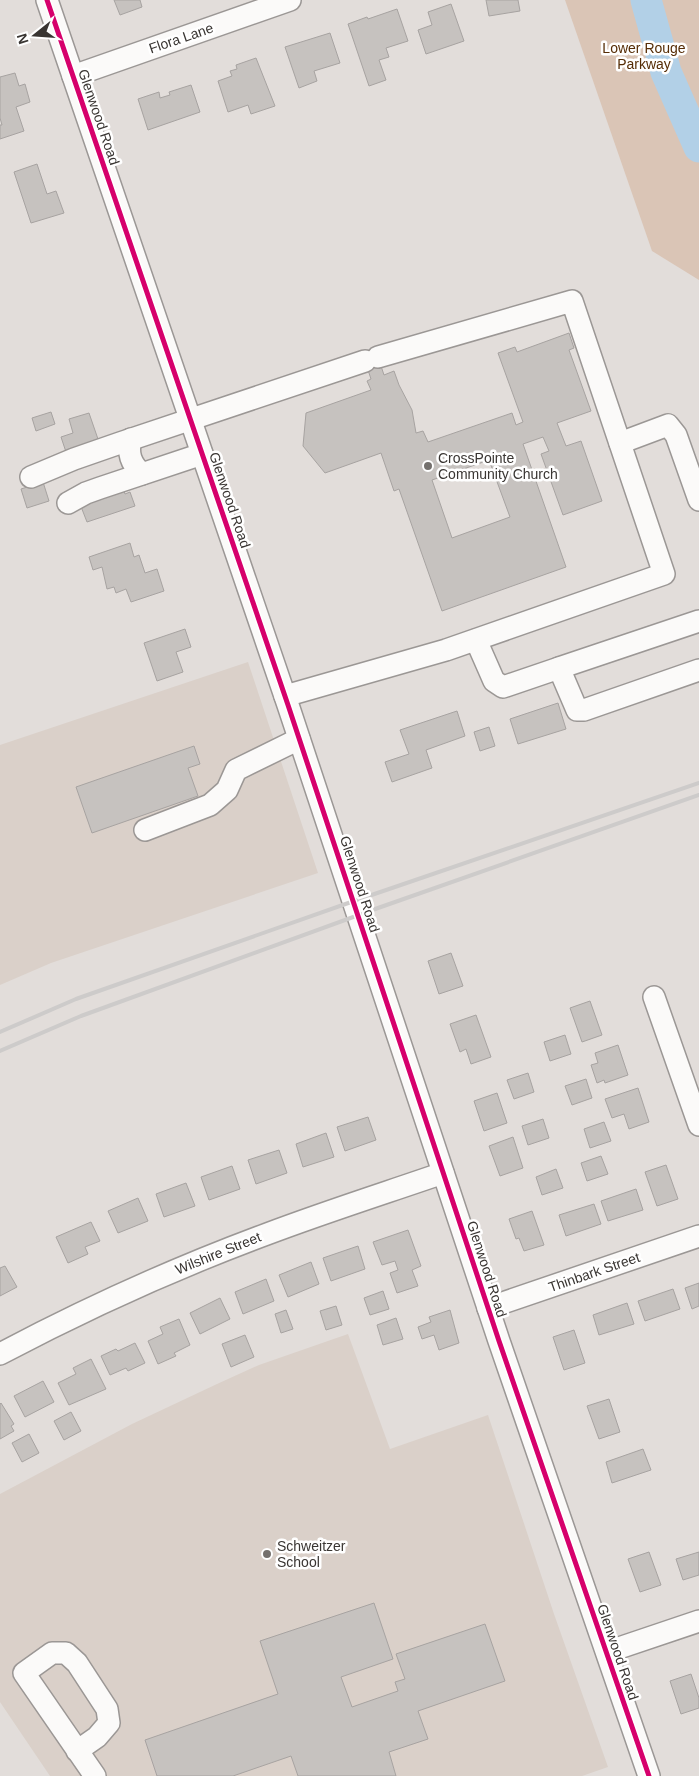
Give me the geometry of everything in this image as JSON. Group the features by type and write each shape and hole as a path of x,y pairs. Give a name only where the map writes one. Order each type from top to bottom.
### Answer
{"street":[{"name":"Glenwood Road","path":"46,0 285,696 488,1308 649,1776"},
{"name":"Flora Lane","path":"73,76 290,0"},
{"path":"31,477 74,459 131,439 371,359 572,301 664,574 446,650 285,696"},
{"path":"620,443 668,425 676,435 699,500"},
{"path":"131,439 129,447 130,457 133,464 142,474"},
{"path":"68,504 86,493 202,454"},
{"path":"476,640 494,681 503,687 699,621"},
{"path":"558,668 576,710 584,710 699,670"},
{"path":"145,830 210,805 227,790 236,770 299,739"},
{"path":"654,997 699,1125"},
{"name":"Wilshire Street","path":"0,1354 84,1311 209,1256 268,1233 443,1172"},
{"name":"Thinbark Street","path":"488,1308 699,1236"},
{"path":"606,1652 699,1621"},
{"path":"77,1751 97,1737 109,1723 107,1709 77,1663 66,1653 52,1653 24,1673 77,1751 95,1776"}],"shaded area":[{"path":"248,662 318,873 51,963 0,985 0,745"},
{"name":"Schweitzer School","path":"348,1334 390,1449 488,1415 554,1614 608,1767 582,1776 50,1776 0,1702 0,1494 132,1424 217,1384 259,1365"}],"green space":[{"name":"Lower Rouge Parkway","path":"565,0 699,0 699,280 652,251"}],"building":[{"path":"114,0 140,0 142,7 120,15"},
{"path":"486,0 518,0 520,11 489,16"},
{"path":"451,4 464,41 426,54 418,30 432,25 428,12"},
{"path":"397,9 408,41 386,48 389,57 379,60 386,80 369,86 348,24"},
{"path":"330,33 340,63 314,71 317,81 299,88 285,47"},
{"path":"256,58 275,106 251,114 248,105 228,112 218,81 232,76 230,71 237,69 236,65"},
{"path":"15,73 19,86 25,84 30,102 16,107 24,131 0,139 0,125 2,125 0,118 0,77"},
{"path":"191,85 200,112 148,130 138,99 159,92 160,98 170,95 169,92"},
{"path":"37,164 47,194 56,191 64,213 31,223 14,172"},
{"name":"CrossPointe Community Church","path":"569,333 574,348 569,350 591,411 557,423 566,446 581,441 602,501 563,515 541,454 549,451 543,437 523,444 566,567 442,611 399,489 394,491 381,453 325,473 303,446 306,413 371,390 367,381 371,379 365,361 378,357 384,375 394,371 412,410 416,433 423,431 428,442 512,413 516,425 523,422 498,353 515,347 517,352","holes":["489,460 510,517 452,538 432,480"]},
{"path":"51,412 55,424 36,431 32,418"},
{"path":"89,413 99,442 66,452 61,437 73,433 69,419"},
{"path":"43,482 49,501 27,508 21,489"},
{"path":"123,488 125,494 130,492 135,506 87,522 80,504"},
{"path":"130,543 134,557 139,555 145,573 157,569 164,591 131,602 126,589 116,593 114,587 107,589 102,567 93,570 89,557"},
{"path":"185,629 191,647 176,652 183,672 157,681 144,643"},
{"path":"558,703 566,729 518,744 510,719"},
{"path":"457,711 465,736 426,750 432,768 392,782 385,762 409,754 400,730"},
{"path":"489,727 495,746 480,751 474,732"},
{"path":"194,746 200,764 188,768 198,796 92,833 76,787"},
{"path":"451,953 463,986 439,994 428,961"},
{"path":"590,1001 602,1035 582,1042 570,1008"},
{"path":"476,1015 491,1057 471,1064 466,1049 460,1052 450,1024"},
{"path":"565,1035 571,1054 550,1061 544,1042"},
{"path":"618,1045 628,1075 605,1083 604,1080 597,1083 591,1065 598,1063 595,1053"},
{"path":"528,1073 534,1092 514,1099 507,1080"},
{"path":"586,1079 592,1098 572,1105 565,1086"},
{"path":"638,1088 649,1122 629,1129 624,1114 612,1118 605,1099"},
{"path":"497,1093 507,1123 484,1131 474,1101"},
{"path":"368,1117 376,1140 345,1151 337,1127"},
{"path":"543,1119 549,1138 528,1145 522,1126"},
{"path":"604,1122 611,1141 590,1148 584,1129"},
{"path":"326,1133 334,1157 303,1167 296,1144"},
{"path":"513,1137 523,1168 500,1176 489,1146"},
{"path":"279,1150 287,1173 256,1184 248,1160"},
{"path":"601,1156 608,1174 587,1181 581,1163"},
{"path":"666,1165 678,1199 657,1206 645,1172"},
{"path":"232,1166 240,1189 209,1200 201,1177"},
{"path":"556,1169 563,1188 542,1195 536,1177"},
{"path":"186,1183 195,1206 164,1217 156,1194"},
{"path":"636,1189 643,1210 608,1221 601,1201"},
{"path":"138,1198 148,1221 118,1233 108,1211"},
{"path":"594,1204 601,1224 566,1236 559,1215"},
{"path":"532,1211 544,1245 524,1251 519,1238 516,1239 509,1219"},
{"path":"91,1222 100,1241 85,1247 88,1254 68,1263 56,1237"},
{"path":"408,1230 421,1266 412,1270 418,1286 397,1293 390,1273 398,1270 395,1261 382,1265 373,1242"},
{"path":"358,1246 365,1269 331,1281 323,1258"},
{"path":"311,1262 319,1284 288,1297 279,1275"},
{"path":"5,1266 17,1287 0,1296 0,1268"},
{"path":"266,1279 274,1301 243,1314 235,1292"},
{"path":"699,1283 699,1306 692,1309 685,1288"},
{"path":"673,1289 680,1309 645,1321 638,1301"},
{"path":"383,1291 389,1309 370,1315 364,1298"},
{"path":"220,1298 230,1319 200,1334 190,1313"},
{"path":"627,1303 634,1324 599,1335 593,1315"},
{"path":"336,1306 342,1325 326,1330 320,1311"},
{"path":"286,1310 293,1329 281,1333 275,1314"},
{"path":"450,1310 459,1343 439,1350 434,1335 422,1339 418,1327 431,1322 429,1317"},
{"path":"396,1318 403,1339 383,1345 377,1325"},
{"path":"179,1319 190,1345 174,1353 176,1356 158,1364 148,1341 163,1334 160,1327"},
{"path":"574,1330 585,1363 564,1370 553,1337"},
{"path":"245,1335 254,1357 231,1367 222,1344"},
{"path":"135,1343 145,1363 128,1371 126,1368 110,1375 101,1356"},
{"path":"91,1359 106,1389 69,1405 58,1383 76,1374 73,1368"},
{"path":"43,1381 54,1402 25,1417 14,1396"},
{"path":"609,1399 620,1432 599,1439 587,1406"},
{"path":"0,1404 14,1424 11,1426 14,1431 0,1439"},
{"path":"71,1412 81,1431 64,1440 54,1421"},
{"path":"29,1434 39,1453 22,1462 12,1443"},
{"path":"643,1449 651,1470 612,1483 606,1462"},
{"path":"649,1552 661,1585 640,1592 628,1559"},
{"path":"699,1552 699,1575 683,1580 676,1559"},
{"path":"374,1603 393,1659 341,1677 352,1707 398,1691 395,1682 405,1679 396,1654 485,1624 505,1681 418,1711 428,1739 389,1752 396,1776 298,1776 291,1756 233,1776 157,1776 145,1740 278,1694 260,1641"},
{"path":"691,1674 699,1698 699,1708 681,1714 670,1681"}],"waterway":[{"path":"646,0 666,72 699,147"}],"railway":[{"path":"0,1032 76,999 354,901 699,783"},
{"path":"0,1051 81,1016 378,908 699,795"}],"cycle path":[{"path":"47,0 288,705 499,1341 649,1776"}],"place":[{"name":"CrossPointe Community Church","path":"428,466"},
{"name":"Schweitzer School","path":"267,1554"}]}
